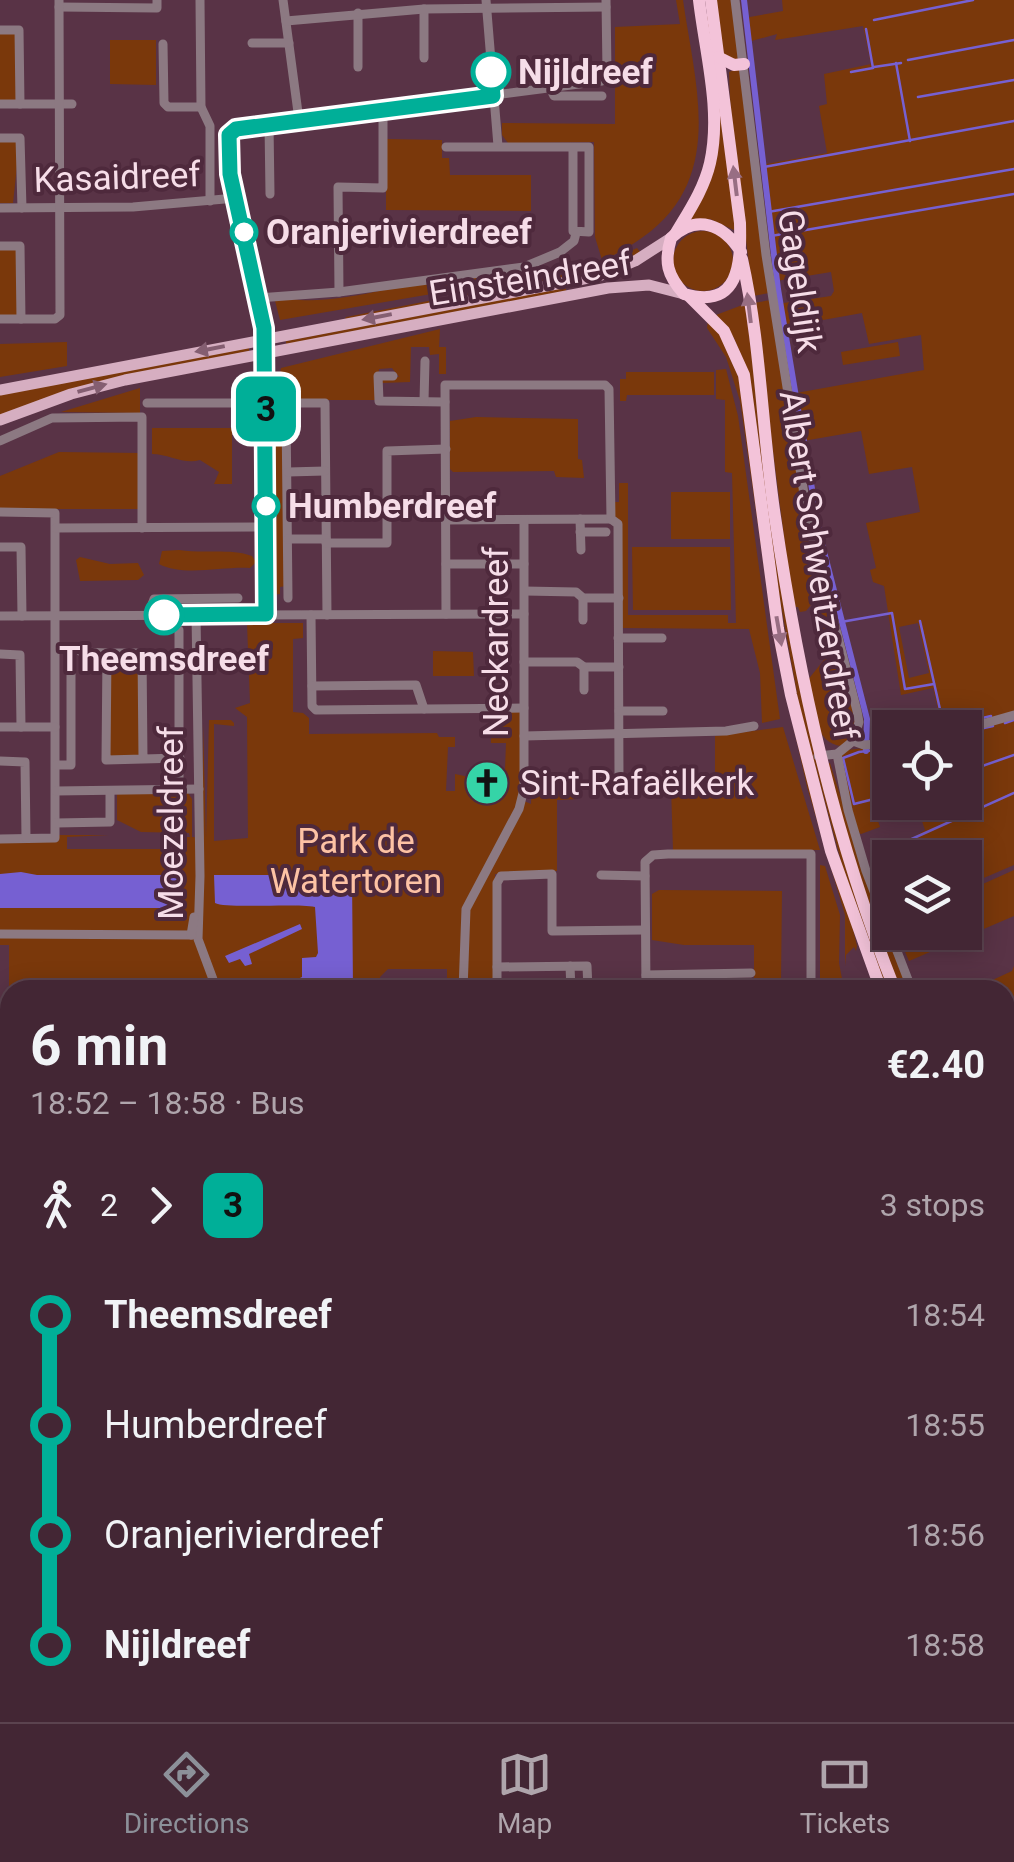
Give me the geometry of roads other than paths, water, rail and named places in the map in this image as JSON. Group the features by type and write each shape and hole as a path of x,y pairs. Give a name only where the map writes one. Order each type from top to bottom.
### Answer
{"highway":[{"path":"674,236 694,225 708,224 726,232 741,256 735,280 710,297 686,296 668,272 667,257 674,236 702,186 712,153 714,120 698,0"},
{"name":"Albert Schweitzerdreef","path":"711,0 774,513 796,647 818,756 844,848 891,980"},
{"path":"718,56 739,64 722,84"},
{"name":"Albert Schweitzerdreef","path":"686,296 724,331 744,375 778,629 791,696 831,851 877,980"}],"main road":[{"name":"Einsteindreef","path":"0,390 598,276 635,260 674,236"},
{"name":"Einsteindreef","path":"0,420 88,388 632,284 686,296"}],"street":[{"path":"0,319 57,318 59,4 157,8 157,0"},
{"path":"200,0 201,107 210,126 210,202"},
{"path":"283,0 299,120"},
{"path":"358,67 362,0"},
{"name":"Gageldijk","path":"735,0 739,64 804,494 857,712 859,722 854,741"},
{"path":"266,614 266,353 258,298 230,174 229,135 236,129 605,78 606,4 486,4 286,21"},
{"path":"486,4 498,146"},
{"path":"424,9 424,58"},
{"path":"0,30 19,30 20,104"},
{"path":"252,44 288,43"},
{"path":"163,44 164,103 201,107"},
{"path":"550,88 554,96 602,96"},
{"path":"0,104 72,104"},
{"path":"339,292 338,187 383,188 383,110"},
{"path":"270,124 270,194"},
{"path":"0,138 20,138 22,208"},
{"path":"446,147 590,147 590,232 573,232 573,148"},
{"name":"Kasaidreef","path":"0,208 133,207 236,198"},
{"path":"258,298 339,292 524,267 560,252 574,241 576,232"},
{"path":"0,246 20,246 20,319"},
{"path":"424,401 425,361"},
{"path":"394,376 378,376 379,401 446,402"},
{"path":"446,614 446,386 606,385 611,519"},
{"path":"147,403 325,403 327,615"},
{"path":"286,411 288,598"},
{"path":"0,440 52,418 142,418 142,528"},
{"path":"288,539 387,543 387,451 446,448"},
{"path":"288,472 325,471"},
{"path":"0,512 55,513 56,528 56,838 0,838"},
{"path":"580,519 581,550"},
{"path":"445,520 611,519 618,524 619,777"},
{"name":"Neckardreef","path":"463,980 466,910 522,802 524,520"},
{"path":"56,528 266,527"},
{"path":"580,532 606,532"},
{"path":"0,547 21,547 22,616"},
{"path":"446,564 524,564"},
{"path":"525,591 618,598"},
{"path":"148,615 154,598 238,598"},
{"path":"583,598 583,620"},
{"name":"Moezeldreef","path":"196,614 194,937 211,980"},
{"path":"0,616 524,614"},
{"path":"311,615 314,708 524,708"},
{"name":"Moezeldreef","path":"178,790 179,630"},
{"path":"618,638 662,638"},
{"path":"56,765 71,765 76,653 142,653 143,759"},
{"path":"107,653 106,760 180,758"},
{"path":"0,654 20,655 22,727"},
{"path":"524,662 619,667"},
{"path":"584,667 584,690"},
{"path":"312,686 416,686 424,709"},
{"path":"618,711 663,711"},
{"path":"982,723 1014,715"},
{"path":"524,736 726,732 754,726"},
{"path":"0,727 55,727"},
{"path":"818,756 836,754 854,741 872,744"},
{"path":"836,754 866,871 908,980"},
{"path":"0,762 25,762 26,838"},
{"path":"56,791 196,790"},
{"path":"56,824 110,822 110,791"},
{"path":"646,980 645,862 653,855 811,854 811,980"},
{"path":"497,980 497,883 501,876 552,874 552,931 644,930"},
{"path":"601,875 645,876"},
{"path":"0,934 194,937"},
{"path":"570,966 571,980"},
{"path":"497,967 588,966 588,980"},
{"path":"646,975 751,973"}],"waterway":[{"path":"744,0 778,289 799,415"},
{"path":"874,20 973,0"},
{"path":"851,72 873,68 866,29"},
{"path":"908,60 1014,40"},
{"path":"896,63 910,141"},
{"path":"874,67 901,63"},
{"path":"918,97 1014,80"},
{"path":"764,167 1014,121"},
{"path":"768,212 1014,169"},
{"path":"771,236 1014,194"},
{"path":"800,418 820,536 867,719 866,751"},
{"path":"841,622 892,613 905,689 934,684"},
{"path":"920,621 944,727 991,716"},
{"path":"1005,723 1014,720"},
{"path":"982,728 993,726"},
{"path":"872,750 843,758 854,804 872,800"},
{"path":"982,766 1014,755"},
{"path":"909,840 1014,793"}],"place":[{"name":"Nijldreef","path":"491,72"},
{"name":"Oranjerivierdreef","path":"244,232"},
{"name":"Humberdreef","path":"266,506"},
{"name":"Theemsdreef","path":"164,615"},
{"name":"Sint-Rafaëlkerk","path":"487,783"}],"park label":[{"name":"Park de Watertoren","path":"356,861"}]}
